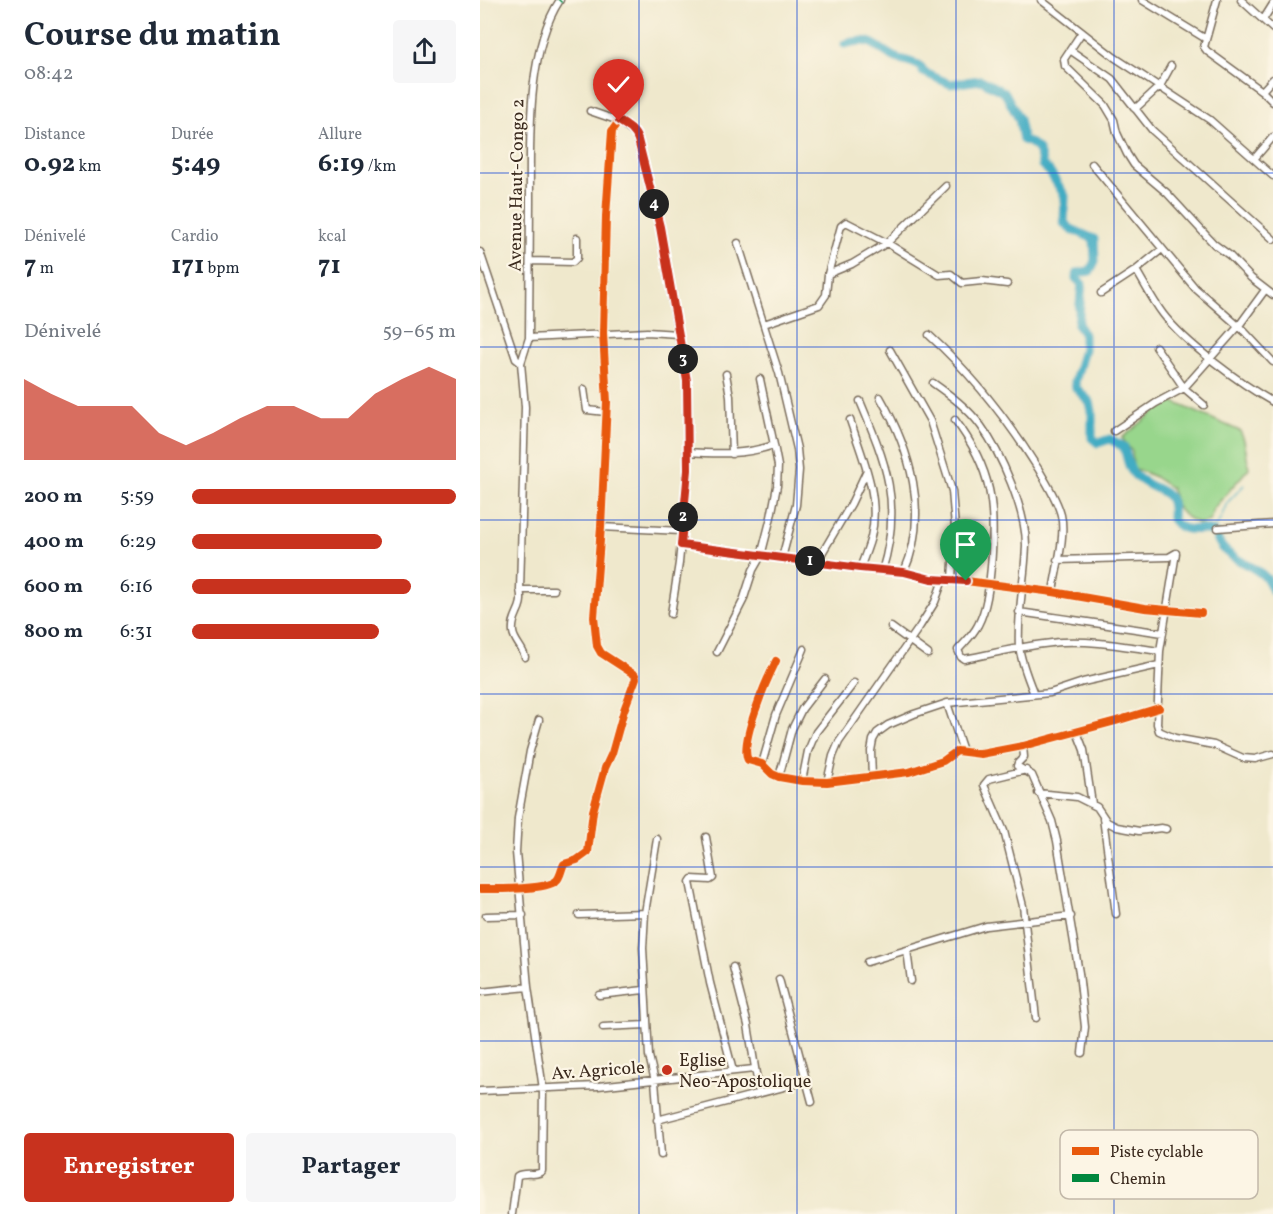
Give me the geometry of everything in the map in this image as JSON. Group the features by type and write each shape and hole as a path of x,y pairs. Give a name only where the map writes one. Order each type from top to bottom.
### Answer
{"street":[{"path":"1041,0 1114,57 1210,120 1273,176"},
{"path":"1142,0 1206,39"},
{"path":"1217,0 1204,47 1273,102"},
{"path":"1241,0 1273,29"},
{"name":"Avenue Haut-Congo 2","path":"525,657 524,650 514,638 513,631 516,614 521,608 525,407 520,363 529,338 532,97 545,28 559,1"},
{"path":"1263,20 1273,4"},
{"path":"1082,32 1064,59 1065,66 1105,105 1134,165 1167,194 1214,244 1273,295"},
{"path":"1070,50 1112,79 1152,130 1273,239"},
{"path":"1135,109 1160,86 1171,66"},
{"path":"1262,91 1273,79"},
{"path":"590,111 619,121 630,128 638,140 660,227 687,381 688,480 671,614"},
{"path":"480,889 520,888 551,884 558,878 564,864 577,860 588,852 593,811 605,768 636,678 631,672 605,656 597,646 594,616 606,412 603,336 608,168 612,131 619,121"},
{"path":"1254,159 1273,137"},
{"path":"1092,164 1195,288 1273,362"},
{"path":"828,274 852,264 887,243 946,186"},
{"path":"764,324 819,306 826,296 828,274 844,222 887,243 939,275 951,274 962,283 982,281 1007,285"},
{"path":"530,261 573,262 577,258 577,238"},
{"path":"738,243 779,373 790,414 799,470 796,505 782,558"},
{"path":"1101,293 1136,270 1162,249"},
{"path":"480,252 516,359 520,363"},
{"path":"1136,270 1163,314 1173,325 1210,358 1273,402"},
{"path":"1114,431 1156,403 1184,388 1238,327 1265,290"},
{"path":"529,338 647,333 678,334"},
{"path":"929,335 982,389 1012,427 1047,483 1061,514 1063,530 1053,592"},
{"path":"1156,347 1184,388 1204,405"},
{"path":"890,350 930,421 952,491 955,527 952,580"},
{"path":"726,374 730,396 732,454"},
{"path":"717,652 743,602 753,570 761,556 777,486 778,466 765,407 764,387 760,379"},
{"path":"933,383 955,399 981,426 1018,502 1025,534 1019,612 1019,648 1034,694"},
{"path":"584,389 587,410 606,412"},
{"path":"880,397 900,435 916,497 916,529 911,558 904,572"},
{"path":"860,401 879,445 892,498 892,522 882,571"},
{"path":"850,420 866,471 873,506 871,537 860,568"},
{"path":"955,420 978,453 989,486 994,527 989,584 981,618 966,642 958,650 959,654 964,659 1062,642 1160,651"},
{"path":"687,452 732,454 774,445"},
{"path":"814,561 821,555 866,471"},
{"path":"1218,528 1273,524"},
{"path":"601,527 681,531"},
{"path":"681,545 904,572 919,577 1053,592 1166,610 1201,613"},
{"path":"1058,560 1169,558 1176,553 1160,651 1157,724 1159,731 1162,734 1214,746 1243,758 1255,759 1273,754"},
{"path":"827,782 839,742 935,602 943,580"},
{"path":"520,590 554,590"},
{"path":"1019,612 1163,633"},
{"path":"891,627 928,654"},
{"path":"762,764 776,715 804,650"},
{"path":"776,661 753,717 745,752 748,760 762,764 772,774 802,781 827,782 909,772 943,761 952,753 963,751 981,754 1023,746 1159,708"},
{"path":"872,777 873,740 877,733 897,722 947,703 1050,693 1083,682 1159,666"},
{"path":"779,777 792,729 802,710 825,679"},
{"path":"802,781 808,751 816,732 854,683"},
{"path":"947,703 963,751"},
{"path":"512,1214 516,1176 541,1173 543,1169 543,1089 528,987 516,852 518,818 538,720"},
{"path":"1077,732 1084,750 1092,804"},
{"path":"1023,746 1024,757 1017,764 1018,767 1026,770 1032,776 1049,813 1057,841 1071,915 1084,1027 1082,1053"},
{"path":"1026,770 989,779 984,785 1004,831 1014,866 1026,920 1036,1018"},
{"path":"1038,793 1077,797 1097,807 1103,817 1116,914"},
{"path":"1103,817 1117,827 1132,830 1166,829"},
{"path":"706,837 713,878 710,880 692,879 690,882 710,983 733,1071"},
{"path":"657,839 645,913 643,948 649,1056 655,1081 661,1155"},
{"path":"579,915 645,913"},
{"path":"486,916 523,915"},
{"path":"867,962 986,926 1071,915"},
{"path":"907,950 911,981"},
{"path":"733,967 747,1025 759,1092"},
{"path":"779,980 812,1102"},
{"path":"480,992 528,987"},
{"path":"599,995 644,990"},
{"path":"603,1027 647,1025"},
{"name":"Av. Agricole","path":"480,1091 655,1081 754,1069"},
{"path":"657,1120 807,1081"}],"green space":[{"path":"1169,400 1240,431 1244,440 1249,468 1213,509 1210,521 1199,524 1187,517 1179,510 1171,488 1153,476 1133,468 1132,452 1122,438"}],"waterway":[{"path":"845,44 864,41 875,45 891,56 918,65 923,72 950,84 981,80 1005,93 1019,119 1023,140 1037,149 1042,165 1049,171 1065,196 1064,223 1069,228 1094,239 1095,261 1090,271 1078,273 1076,278 1082,284 1078,325 1084,335 1084,349 1075,382 1076,388 1090,402 1092,438 1098,443 1110,439 1124,447 1128,463 1134,474 1167,495 1172,508 1172,519 1177,525 1216,534 1224,549 1230,555 1260,572 1273,591"},
{"path":"1211,531 1219,522 1227,503 1244,485"}],"cycle path":[{"path":"480,889 520,888 550,884 558,879 564,864 577,860 588,852 593,811 605,768 636,678 635,675 601,653 597,646 594,617 607,402 603,333 606,216 612,131 619,121"},
{"path":"681,545 904,572 931,579 1053,592 1145,608 1201,613"},
{"path":"776,661 751,726 746,752 748,760 762,764 772,774 802,781 827,782 909,772 943,761 957,751 981,754 1023,746 1159,708"}],"place":[{"name":"Eglise Neo-Apostolique","path":"667,1070"}],"route":[{"path":"619,121 630,128 638,140 660,227 687,381 688,470 681,545 904,572 931,579 966,581"}]}
